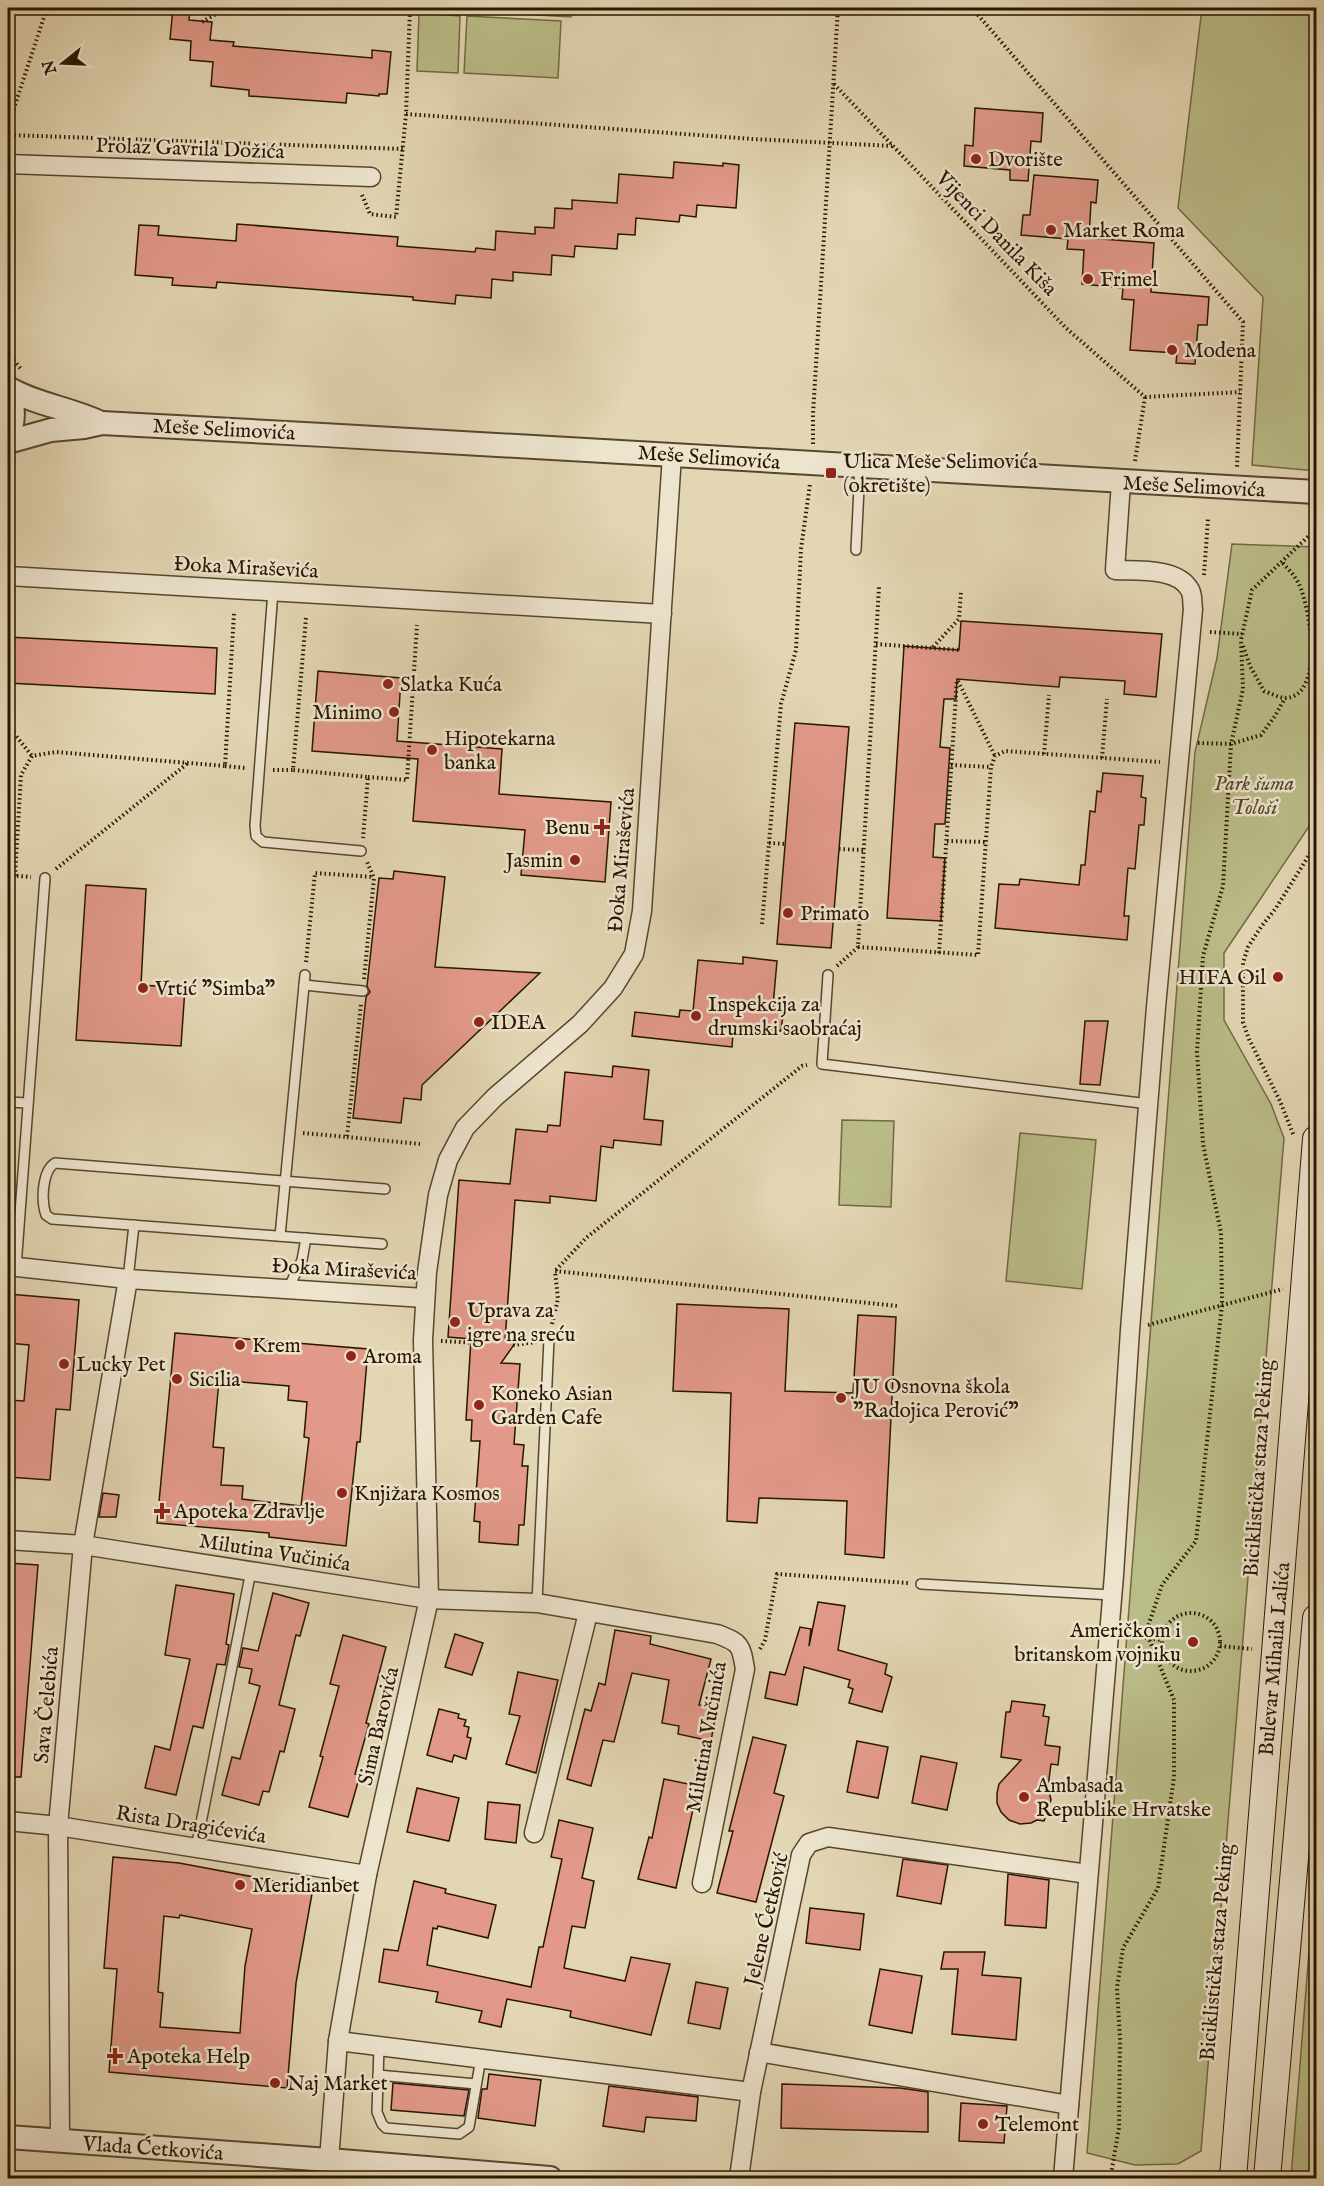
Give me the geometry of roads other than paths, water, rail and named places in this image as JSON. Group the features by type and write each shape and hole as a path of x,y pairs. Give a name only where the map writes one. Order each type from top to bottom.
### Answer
{"main road":[{"name":"Bulevar Mihaila Lalića","path":"1233,2178 1306,1142"},
{"name":"Bulevar Mihaila Lalića","path":"1267,2178 1317,1618"}],"street":[{"name":"Prolaz Gavrila Dožića","path":"8,158 371,177"},
{"name":"Meše Selimovića","path":"8,388 36,402 84,415 102,423"},
{"path":"8,388 14,415 8,437"},
{"name":"Meše Selimovića","path":"8,442 51,430 84,428 102,423 525,445 860,467 1317,492"},
{"name":"Đoka Miraševića","path":"12,1266 128,1279 424,1298 438,1195 448,1160 465,1128 495,1097 580,1024 613,988 634,954 642,911 672,455"},
{"path":"1063,2178 1112,1595 1130,1329 1193,609 1190,590 1180,580 1167,573 1115,570 1126,482"},
{"name":"Đoka Miraševića","path":"8,576 662,614"},
{"name":"Sava Čelebića","path":"60,2140 58,1826 83,1545 128,1279"},
{"name":"Sima Barovića","path":"329,2160 338,2041 367,1875 429,1599 424,1298"},
{"name":"Milutina Vučinića","path":"8,1540 83,1545 429,1599 537,1603 717,1634 733,1640 742,1649 745,1670 702,1883"},
{"path":"534,1833 588,1613"},
{"name":"Rista Dragićevića","path":"8,1821 58,1826 367,1875"},
{"name":"Jelene Ćetković","path":"739,2178 759,2052 801,1855 809,1843 828,1837 1088,1874"},
{"path":"338,2041 751,2092"},
{"path":"759,2052 1069,2104"},
{"name":"Vlada Ćetkovića","path":"8,2137 329,2160 352,2170 550,2178"}],"lane":[{"path":"856,550 860,467"},
{"path":"273,591 256,836 263,842 362,851"},
{"path":"12,1266 28,1103 45,878"},
{"path":"828,975 822,1064 1149,1104"},
{"path":"280,1236 304,980 363,991"},
{"path":"8,1102 28,1103"},
{"path":"382,1244 48,1217 43,1205 46,1177 49,1168 55,1163 384,1189"},
{"path":"128,1279 134,1225"},
{"path":"288,1289 302,1260 306,1238"},
{"path":"537,1603 549,1339"},
{"path":"196,1848 251,1571"},
{"path":"921,1584 1112,1595"},
{"path":"379,2046 377,2112 386,2128 459,2134 469,2127 481,2058"},
{"path":"378,2075 476,2084"}],"place":[{"name":"Dvorište","path":"976,159"},
{"name":"Market Roma","path":"1051,230"},
{"name":"Frimel","path":"1088,279"},
{"name":"Modena","path":"1172,350"},
{"name":"Ulica Meše Selimovića (okretište)","path":"831,473"},
{"name":"Slatka Kuća","path":"388,684"},
{"name":"Minimo","path":"394,712"},
{"name":"Hipotekarna banka","path":"432,750"},
{"name":"Benu","path":"602,827"},
{"name":"Jasmin","path":"575,860"},
{"name":"Primato","path":"788,913"},
{"name":"HIFA Oil","path":"1278,977"},
{"name":"Vrtić \"Simba\"","path":"143,988"},
{"name":"Inspekcija za drumski saobraćaj","path":"696,1016"},
{"name":"IDEA","path":"479,1022"},
{"name":"Uprava za igre na sreću","path":"455,1322"},
{"name":"Krem","path":"240,1345"},
{"name":"Aroma","path":"351,1356"},
{"name":"Lucky Pet","path":"64,1364"},
{"name":"Sicilia","path":"177,1379"},
{"name":"JU Osnovna škola \"Radojica Perović\"","path":"841,1398"},
{"name":"Koneko Asian Garden Cafe","path":"479,1405"},
{"name":"Knjižara Kosmos","path":"342,1493"},
{"name":"Apoteka Zdravlje","path":"162,1511"},
{"name":"Američkom i britanskom vojniku","path":"1193,1642"},
{"name":"Ambasada Republike Hrvatske","path":"1024,1797"},
{"name":"Meridianbet","path":"240,1885"},
{"name":"Apoteka Help","path":"115,2056"},
{"name":"Naj Market","path":"275,2083"},
{"name":"Telemont","path":"983,2124"}],"park label":[{"name":"Park šuma Tološi","path":"1254,795"}]}
